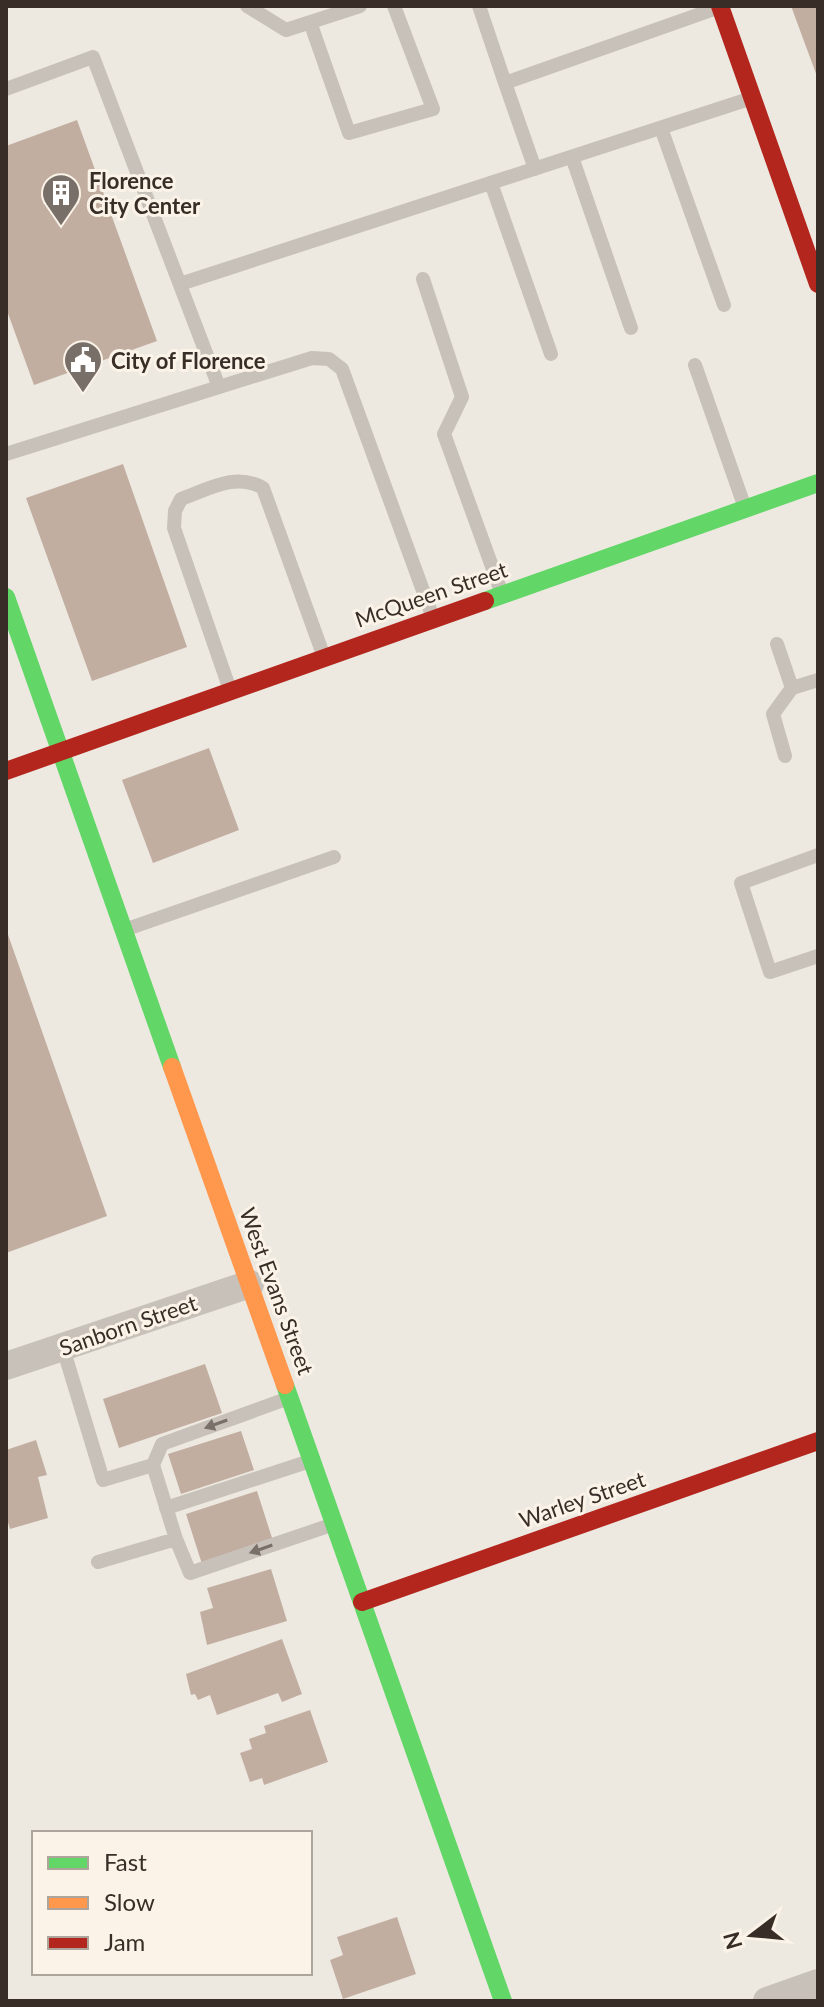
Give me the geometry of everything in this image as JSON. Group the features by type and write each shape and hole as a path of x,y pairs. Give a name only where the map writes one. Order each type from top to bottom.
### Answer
{"street":[{"path":"720,6 818,284"},
{"name":"McQueen Street","path":"6,771 818,483"},
{"name":"West Evans Street","path":"6,597 335,1524 498,2000"},
{"name":"Sanborn Street","path":"6,1366 250,1284"},
{"name":"Warley Street","path":"362,1602 818,1441"},
{"path":"767,2001 818,1983"}],"lane":[{"path":"247,6 286,30 360,6"},
{"path":"310,22 349,133 433,109 394,6"},
{"path":"480,6 535,169"},
{"path":"505,83 720,6"},
{"path":"6,89 93,57 219,387"},
{"path":"180,284 753,98"},
{"path":"661,128 724,305"},
{"path":"572,157 631,328"},
{"path":"491,183 551,354"},
{"path":"423,279 462,397 444,434 502,594"},
{"path":"6,454 312,358 329,359 342,369 433,619"},
{"path":"695,365 745,509"},
{"path":"231,691 174,528 175,511 181,499 234,480 249,480 263,488 324,657"},
{"path":"777,644 792,688"},
{"path":"785,756 773,714 792,688 818,680"},
{"path":"818,855 741,883 770,972 818,956"},
{"path":"122,930 334,857"},
{"path":"63,1348 103,1480 153,1465"},
{"path":"290,1398 162,1444 153,1465 176,1539 190,1573 335,1524"},
{"path":"166,1508 312,1461"},
{"path":"98,1562 176,1539"}],"building":[{"path":"791,6 818,6 818,79"},
{"name":"Florence City Center","path":"77,120 157,341 34,385 6,308 6,146"},
{"path":"123,464 187,647 92,681 26,498"},
{"path":"209,748 239,830 153,863 122,780"},
{"path":"6,929 107,1216 6,1253"},
{"path":"205,1364 222,1413 119,1448 103,1399"},
{"path":"241,1431 254,1470 181,1494 168,1454"},
{"path":"36,1440 47,1475 38,1477 48,1518 10,1529 6,1516 6,1450"},
{"path":"257,1491 273,1541 202,1564 186,1514"},
{"path":"271,1569 287,1621 207,1645 200,1612 213,1608 207,1588"},
{"path":"282,1639 302,1694 282,1702 278,1693 217,1715 210,1695 198,1700 195,1694 191,1695 186,1674"},
{"path":"310,1710 328,1762 264,1785 262,1778 250,1782 240,1753 252,1749 249,1739 266,1733 264,1726"},
{"path":"397,1917 416,1974 343,1999 330,1960 343,1955 337,1937"}],"traffic: fast":[{"path":"485,601 818,483"},
{"path":"6,597 172,1067"},
{"path":"285,1385 503,2001"}],"traffic: slow":[{"path":"172,1067 285,1385"}],"traffic: jam":[{"path":"720,6 818,284"},
{"path":"6,771 485,601"},
{"path":"362,1602 818,1441"}],"place":[{"name":"Florence City Center","path":"61,227"},
{"name":"City of Florence","path":"83,394"}]}
